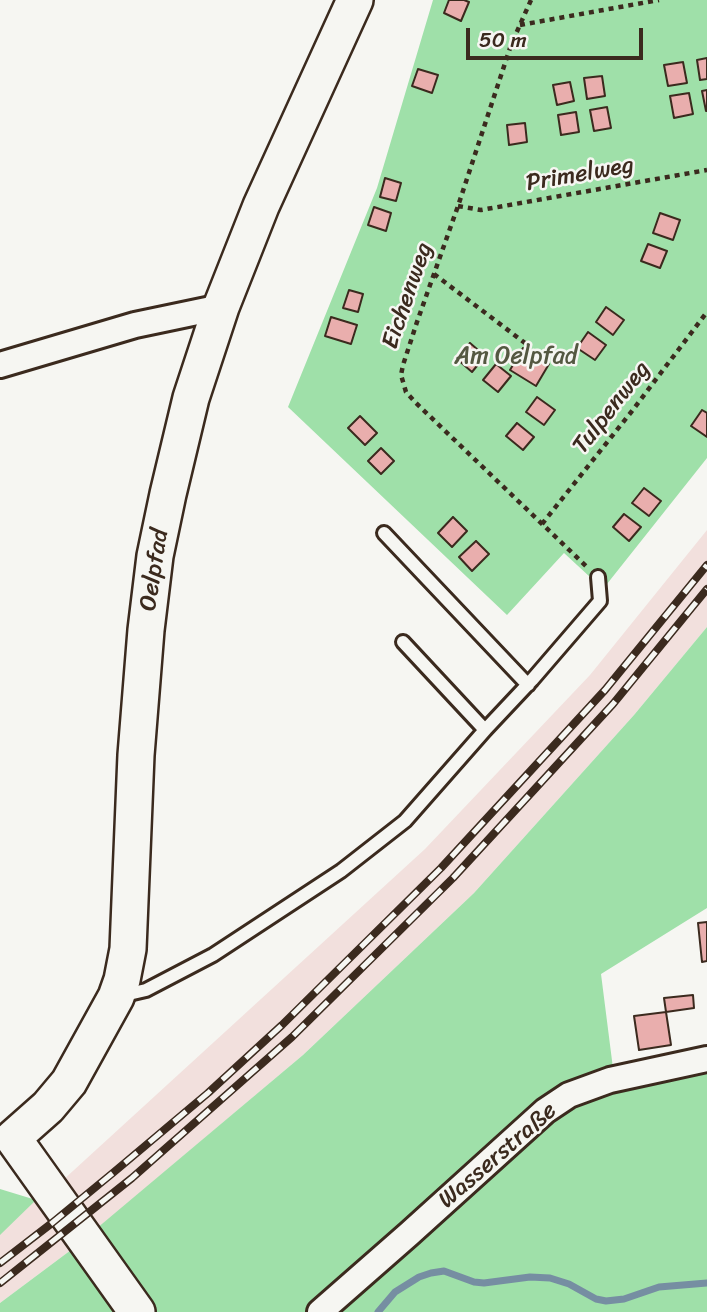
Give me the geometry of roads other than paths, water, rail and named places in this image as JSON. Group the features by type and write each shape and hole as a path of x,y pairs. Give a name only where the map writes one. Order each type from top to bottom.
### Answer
{"street":[{"name":"Oelpfad","path":"6,1141 48,1107 69,1082 116,997 122,980 128,949 136,755 146,630 155,556 167,494 191,398 221,307 261,206 355,0"},
{"path":"0,365 135,324 221,307"},
{"name":"Wasserstraße","path":"320,1312 545,1111 569,1095 610,1080 707,1059"},
{"path":"6,1141 137,1312"}],"lane":[{"path":"384,533 528,685"},
{"path":"116,997 146,990 213,955 341,871 405,821 600,601 598,577"},
{"path":"403,642 485,730"}],"waterway":[{"path":"378,1312 395,1292 419,1277 444,1271 484,1283 530,1277 550,1278 606,1301 624,1299 659,1287 707,1283"}],"railway":[{"path":"0,1263 208,1093 282,1025 441,868 605,690 707,565"},
{"path":"0,1283 132,1178 292,1037 453,878 613,704 707,589"}],"park label":[{"name":"Am Oelpfad","path":"516,357"}]}
